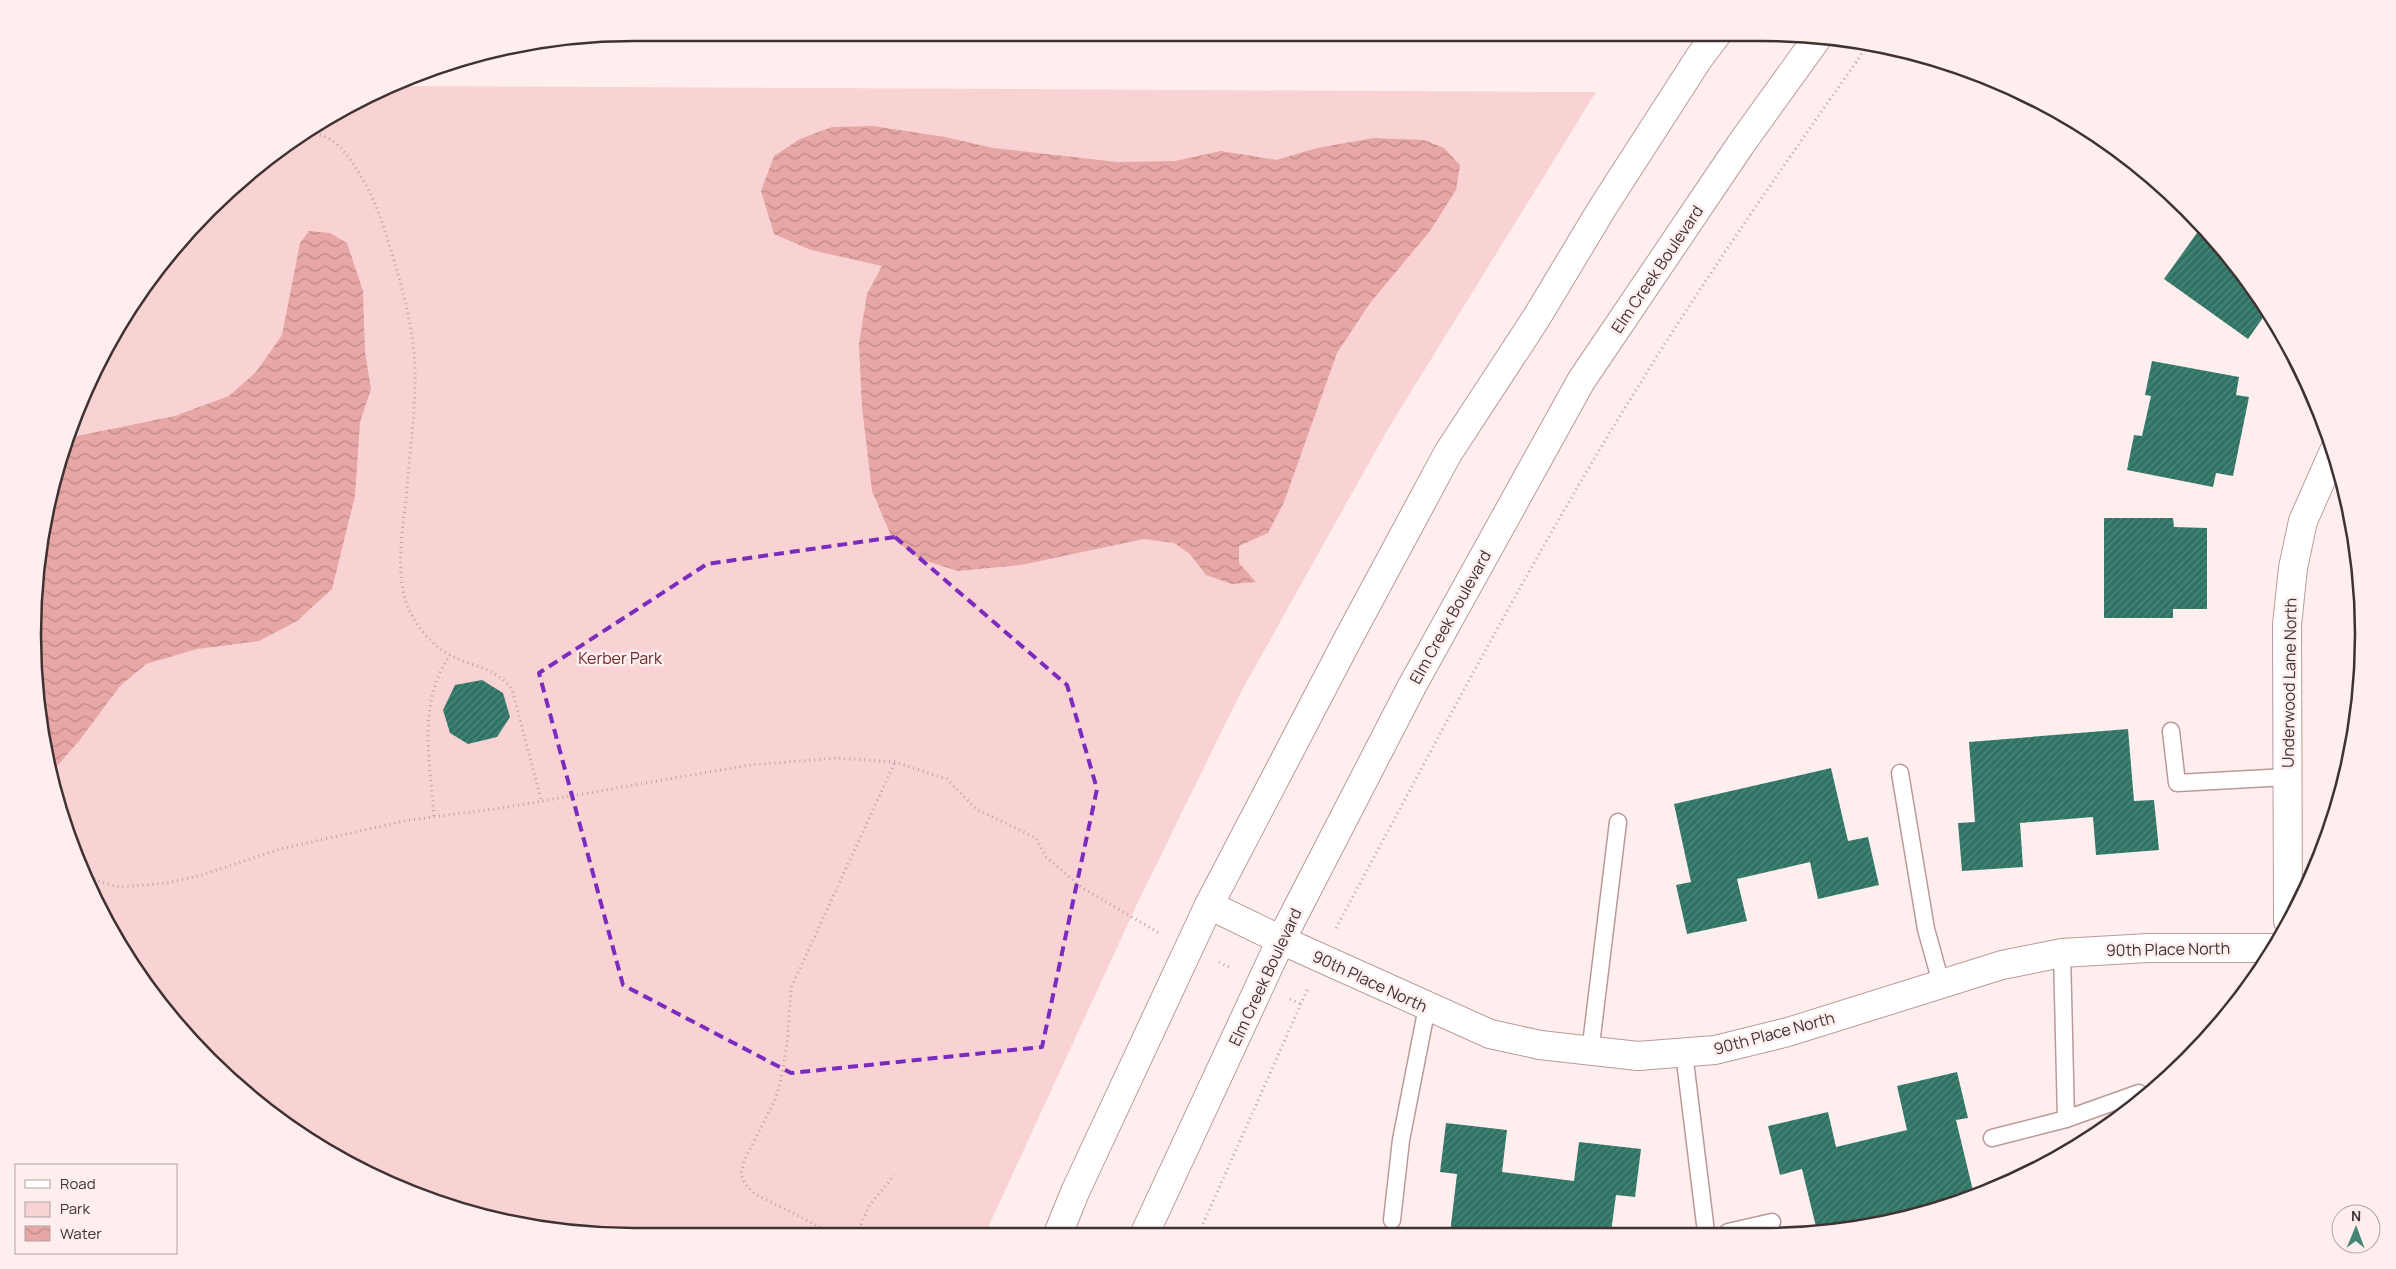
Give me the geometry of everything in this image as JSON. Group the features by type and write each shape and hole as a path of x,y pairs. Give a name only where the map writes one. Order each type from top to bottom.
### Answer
{"main road":[{"path":"1060,1228 1075,1192 1209,905 1349,637 1448,453 1535,320 1613,190 1712,41"},
{"name":"Elm Creek Boulevard","path":"1148,1228 1281,940 1412,686 1581,381 1741,144 1813,44"},
{"name":"Underwood Lane North","path":"2288,908 2287,625 2293,568 2303,521 2329,463"},
{"name":"90th Place North","path":"1209,905 1320,958 1490,1034 1540,1046 1638,1056 1715,1050 1788,1032 2002,965 2062,953 2148,948 2265,948"}],"lane":[{"path":"2171,730 2177,783 2287,777"},
{"path":"1900,773 1926,929 1941,983"},
{"path":"1590,1052 1618,822"},
{"path":"2062,953 2066,1119"},
{"path":"1392,1220 1401,1140 1427,1007"},
{"path":"1684,1053 1706,1228"},
{"path":"1992,1138 2066,1119 2135,1095"},
{"path":"1746,1228 1772,1222"}],"path":[{"path":"1200,1228 1320,958 1532,566 1631,397 1739,230 1864,51"},
{"path":"317,134 328,138 342,148 373,197 383,222 409,317 414,353 415,382 401,577 406,604 417,624 432,641 450,655 502,677 512,689 541,800"},
{"path":"434,816 428,729 429,703 443,665 450,655"},
{"path":"93,877 101,882 120,887 167,882 202,875 328,837 434,816 502,808 750,765 838,758 895,762 947,779 976,809 1036,838 1046,857 1081,887 1162,934"},
{"path":"822,1228 755,1194 745,1184 741,1174 744,1161 775,1100 780,1084 787,1045 791,988 895,762"},
{"path":"860,1228 869,1206 894,1175"}],"highlighted area":[{"path":"895,537 1067,685 1097,789 1042,1047 791,1073 623,985 539,673 707,564"}],"green space":[{"name":"Kerber Park","path":"407,86 1596,92 1388,429 1241,692 1138,902 988,1228 634,1228 557,1223 481,1208 407,1183 372,1167 305,1128 273,1105 243,1081 188,1026 141,964 121,931 102,897 86,862 73,825 61,788 46,712 41,634 43,596 46,557 61,481 86,407 102,372 141,305 164,273 188,243 243,188 305,141 372,102"}],"water":[{"path":"873,126 945,137 993,148 1117,162 1175,161 1221,151 1276,160 1317,148 1374,138 1424,140 1444,148 1460,165 1456,190 1430,231 1370,303 1337,353 1284,502 1268,533 1239,546 1239,563 1256,582 1232,584 1206,575 1190,554 1174,543 1144,539 1021,565 958,571 920,559 892,538 872,491 862,407 859,344 867,294 882,266 811,250 774,234 761,191 774,156 800,139 832,127"},
{"path":"309,231 330,233 347,243 363,291 365,352 371,389 360,422 355,496 332,589 297,621 259,641 197,649 146,664 120,686 79,741 56,767 46,712 41,634 43,596 46,557 53,519 61,481 76,436 175,416 229,396 256,372 282,335 300,243"}],"building":[{"path":"2198,232 2232,273 2263,318 2248,339 2164,279"},
{"path":"2152,361 2239,377 2236,395 2249,397 2233,476 2216,473 2213,487 2127,470 2134,435 2142,436 2151,396 2145,395"},
{"path":"2104,518 2173,518 2174,527 2207,528 2207,609 2173,609 2173,618 2104,618"},
{"path":"482,680 503,693 510,717 497,737 468,744 450,733 443,710 455,685"},
{"path":"2128,729 2134,801 2154,800 2159,850 2096,855 2093,817 2020,823 2023,867 1962,871 1958,823 1975,822 1969,742"},
{"path":"1831,768 1848,841 1868,837 1879,885 1818,899 1810,862 1737,879 1747,921 1687,934 1676,885 1691,882 1674,804"},
{"path":"1957,1072 1968,1118 1956,1120 1973,1189 1915,1208 1839,1223 1816,1225 1802,1169 1780,1175 1768,1126 1828,1112 1836,1147 1907,1130 1897,1086"},
{"path":"1446,1123 1507,1130 1502,1172 1574,1181 1579,1142 1641,1149 1635,1197 1616,1195 1612,1228 1451,1228 1457,1174 1440,1172"}]}
